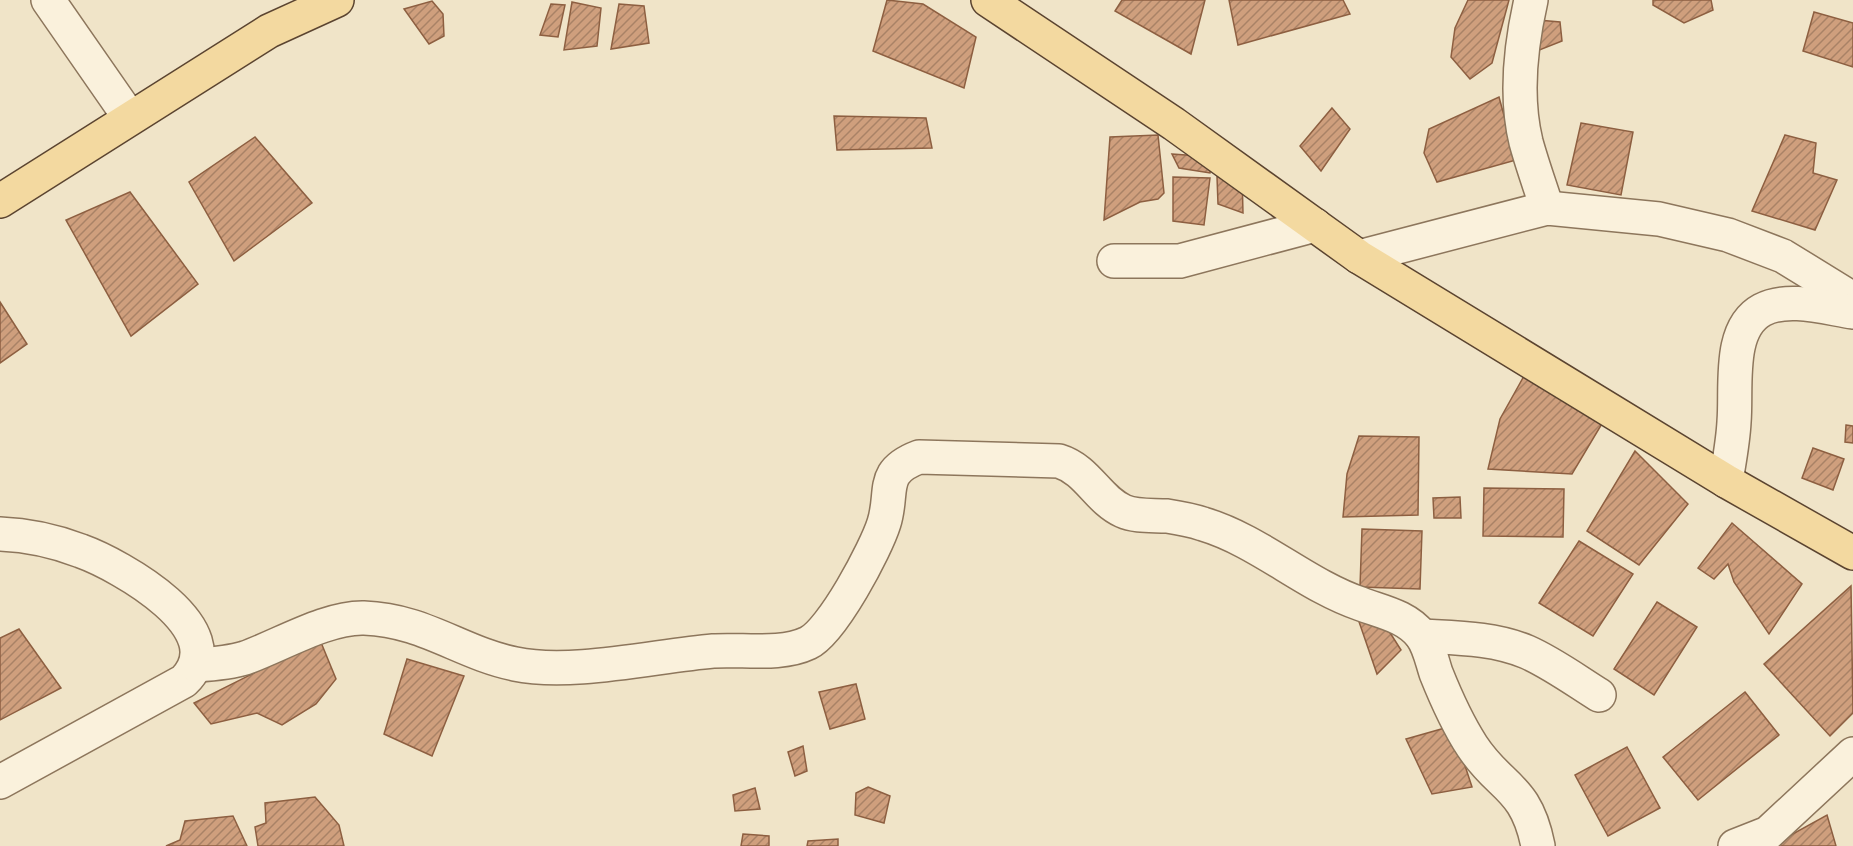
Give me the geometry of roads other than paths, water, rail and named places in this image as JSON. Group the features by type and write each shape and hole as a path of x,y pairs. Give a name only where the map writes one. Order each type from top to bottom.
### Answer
{"main road":[{"path":"0,201 270,31 337,0"},
{"path":"988,0 1174,124 1359,257 1726,482 1853,552"}],"street":[{"path":"48,0 130,118"},
{"path":"1531,0 1524,31 1521,90 1526,140 1547,208"},
{"path":"1359,257 1547,208 1659,219 1728,235 1782,256 1853,299"},
{"path":"1114,261 1180,261 1315,225"},
{"path":"1726,482 1734,425 1739,346 1747,323 1762,310 1782,304 1853,312"},
{"path":"196,665 243,658 347,618 406,623 500,660 536,668 798,646 818,637 835,617 884,525 889,482 896,470 906,461 919,457 1059,461 1070,465 1086,476 1109,502 1123,511 1188,519 1223,531 1319,587 1400,618 1422,636 1461,728 1474,749 1518,795 1534,823 1538,846"},
{"path":"0,534 47,541 81,551 137,580 189,626 198,647 196,665 191,674 176,686 0,782"},
{"path":"1422,636 1486,641 1525,651 1599,695"},
{"path":"1735,846 1767,833 1853,754"}]}
